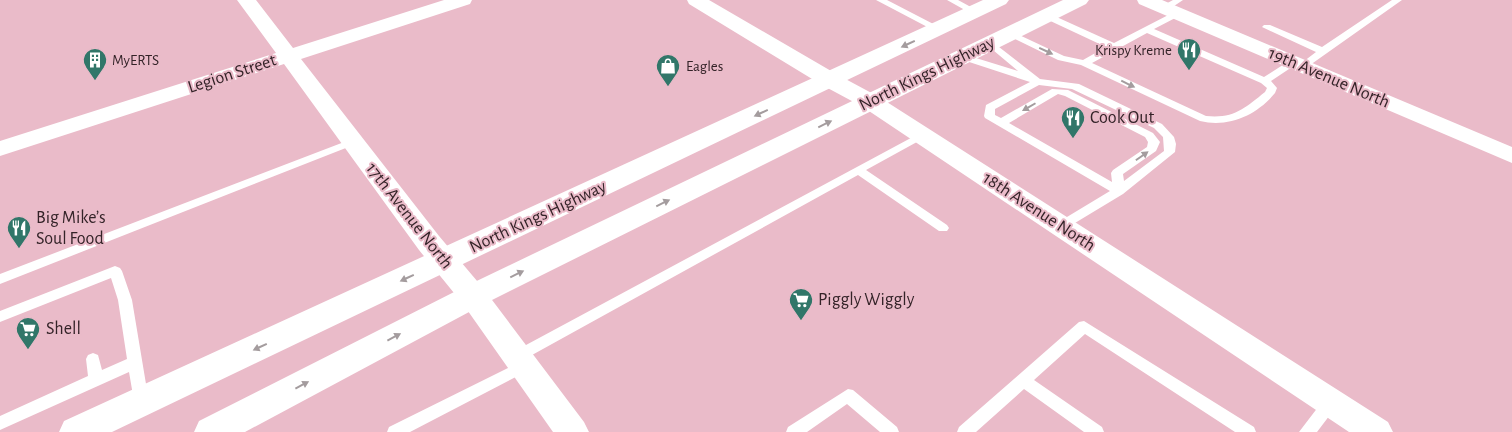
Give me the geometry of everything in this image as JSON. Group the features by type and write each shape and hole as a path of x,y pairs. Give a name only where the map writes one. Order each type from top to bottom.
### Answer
{"main road":[{"name":"North Kings Highway","path":"77,432 999,0"},
{"name":"North Kings Highway","path":"212,432 249,424 473,296 1080,0"}],"street":[{"name":"17th Avenue North","path":"246,0 443,261 473,296 572,432"},
{"name":"Legion Street","path":"0,149 463,0"},
{"name":"18th Avenue North","path":"696,0 830,80 871,102 1376,432"},
{"name":"19th Avenue North","path":"1162,12 1298,65 1512,156"}],"lane":[{"path":"880,0 938,29"},
{"path":"950,0 975,12"},
{"path":"1269,78 1323,51 1398,0"},
{"path":"1000,39 1061,58 1084,63 1204,119 1222,122 1237,119 1270,93 1272,88 1269,78 1162,12 1114,47 1084,63"},
{"path":"1047,16 1114,47"},
{"path":"1267,27 1323,51"},
{"path":"1000,39 1035,81"},
{"path":"963,57 1035,81 1057,82 1075,86 1158,126 1169,135 1172,144 1169,152 1119,191 1061,226"},
{"path":"1035,81 990,107 989,116 1119,191"},
{"path":"1001,123 1056,91 1068,93 1149,136 1154,142 1152,149 1117,173 1119,191"},
{"path":"395,432 922,135"},
{"path":"0,279 352,142"},
{"path":"858,170 943,228"},
{"path":"0,317 81,289 115,271 124,300 141,402"},
{"path":"965,432 1084,326 1248,432"},
{"path":"93,359 96,379"},
{"path":"0,423 135,362"},
{"path":"1023,380 1096,432"},
{"path":"794,432 848,394 891,432"},
{"path":"1307,432 1331,403"}],"place":[{"name":"Krispy Kreme","path":"1189,71"},
{"name":"MyERTS","path":"95,81"},
{"name":"Eagles","path":"668,87"},
{"name":"Cook Out","path":"1073,139"},
{"name":"Big Mike’s Soul Food","path":"19,249"},
{"name":"Piggly Wiggly","path":"801,321"},
{"name":"Shell","path":"28,350"}]}
